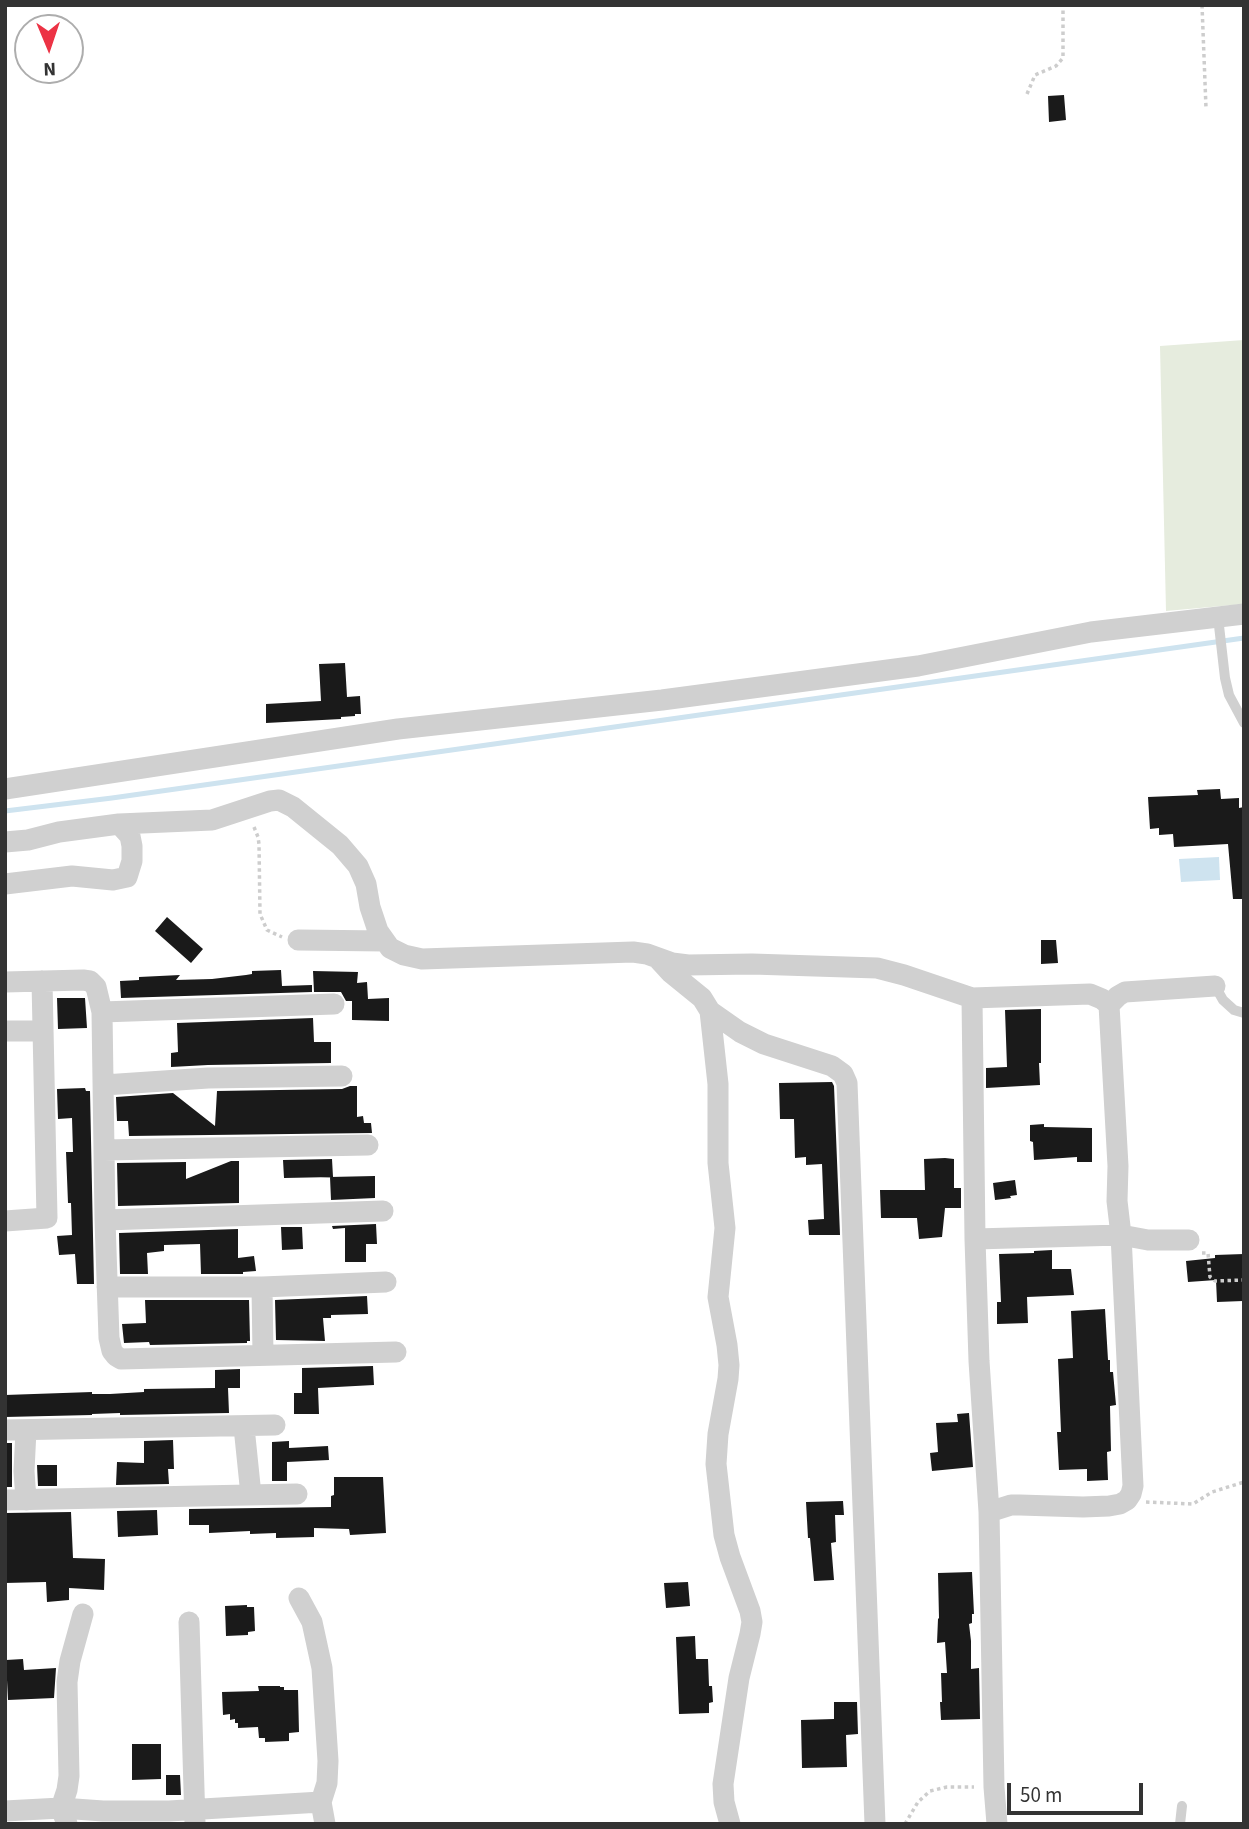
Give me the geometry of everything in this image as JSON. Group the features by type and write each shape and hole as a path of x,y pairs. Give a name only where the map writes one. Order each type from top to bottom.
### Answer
{"street":[{"path":"5,789 398,729 662,700 918,666 1091,632 1218,623 1244,614"},
{"path":"5,842 119,824 212,820 279,800 293,807 340,845 358,866 366,884 378,931 390,948 404,955 422,959 633,952 688,965 877,968 972,998 1090,994 1098,996 1109,1005 1133,1486 1127,1500 1109,1506 1020,1505 989,1512"},
{"path":"5,884 72,876 113,880 127,877 132,861 132,846 130,836 119,824"},
{"path":"298,940 385,941"},
{"path":"659,959 670,972 702,998 710,1011 740,1032 764,1044 832,1066 843,1074 847,1083 875,1824"},
{"path":"5,1221 47,1218 43,981"},
{"path":"5,982 90,981 96,987 102,1012 110,1345 116,1356 121,1359 397,1352"},
{"path":"1109,1005 1125,992 1215,986"},
{"path":"972,998 975,1239 979,1361 989,1512 997,1824"},
{"path":"102,1012 334,1004"},
{"path":"710,1011 718,1084 719,1163 725,1228 718,1297 729,1365 716,1464 724,1535 752,1622 738,1678 723,1784 724,1802 730,1824"},
{"path":"5,1031 43,1031"},
{"path":"104,1085 208,1078 342,1076"},
{"path":"104,1150 368,1145"},
{"path":"105,1220 383,1211"},
{"path":"975,1239 1121,1235 1148,1240 1185,1240"},
{"path":"107,1287 262,1287 386,1282"},
{"path":"262,1287 263,1355"},
{"path":"275,1425 16,1430 24,1471 16,1500 297,1494"},
{"path":"244,1427 251,1495"},
{"path":"5,1811 64,1816 103,1811 169,1811 194,1817 323,1813 328,1761 322,1668 312,1622 299,1598"},
{"path":"64,1816 69,1776 67,1682 83,1614"},
{"path":"189,1622 194,1817"}],"lane":[{"path":"1218,623 1229,695 1244,723"},
{"path":"1215,986 1223,1000 1234,1010 1244,1013"},
{"path":"1180,1824 1182,1806"}],"path":[{"path":"1027,94 1035,75 1056,66 1063,58 1063,5"},
{"path":"1202,5 1206,108"},
{"path":"242,811 258,837 259,905 262,922 274,935 298,940"},
{"path":"1185,1240 1189,1254 1208,1253 1210,1277 1214,1281 1244,1280"},
{"path":"1127,1500 1193,1504 1212,1492 1244,1482"},
{"path":"905,1824 918,1802 930,1791 947,1787 994,1787"}],"shaded area":[{"path":"1244,340 1244,604 1166,611 1160,346"}],"water":[{"path":"1219,857 1220,880 1181,882 1179,859"}],"building":[{"path":"1064,95 1066,120 1049,122 1048,96"},
{"path":"345,663 347,697 360,696 361,714 341,719 266,723 266,704 321,701 319,664"},
{"path":"1220,789 1221,799 1239,798 1239,808 1244,807 1244,899 1233,899 1228,844 1174,847 1173,834 1159,835 1159,828 1150,829 1148,797 1198,795 1197,790"},
{"path":"167,917 203,949 191,963 155,931"},
{"path":"1041,940 1056,940 1058,963 1041,964"},
{"path":"281,970 282,986 312,985 312,992 121,998 120,981 139,980 139,977 180,975 176,980 212,979 252,974 252,971"},
{"path":"313,971 358,972 357,983 367,982 368,999 389,998 389,1021 352,1020 352,1001 346,1001 341,992 314,992"},
{"path":"57,998 85,998 87,1028 58,1029"},
{"path":"1041,1009 1040,1085 986,1088 986,1068 1007,1067 1005,1010"},
{"path":"313,1018 314,1042 331,1042 331,1063 171,1067 171,1053 178,1052 177,1023"},
{"path":"832,1082 840,1235 809,1235 808,1220 824,1219 822,1164 806,1165 806,1157 795,1158 794,1119 780,1119 779,1083"},
{"path":"357,1086 357,1117 363,1116 364,1123 371,1123 372,1133 129,1136 128,1121 117,1121 116,1097 173,1093 215,1126 217,1091 342,1089"},
{"path":"85,1088 90,1091 94,1284 77,1284 75,1254 59,1255 57,1236 72,1235 66,1152 73,1152 72,1118 58,1119 57,1089"},
{"path":"1044,1124 1044,1127 1092,1128 1092,1162 1077,1162 1077,1157 1034,1160 1030,1125"},
{"path":"332,1159 333,1177 284,1178 283,1160"},
{"path":"924,1159 954,1159 954,1188 961,1188 961,1208 945,1208 942,1237 919,1239 917,1218 881,1218 880,1190 925,1190"},
{"path":"231,1161 239,1161 239,1203 118,1206 117,1163 186,1162 186,1179"},
{"path":"375,1176 375,1198 331,1200 330,1177"},
{"path":"1015,1180 1017,1195 995,1200 993,1183"},
{"path":"376,1224 377,1244 366,1244 366,1262 345,1262 345,1228 333,1229 332,1226"},
{"path":"281,1227 302,1227 303,1249 282,1250"},
{"path":"238,1229 238,1258 254,1256 256,1271 243,1274 201,1274 200,1244 164,1245 164,1251 147,1253 148,1274 120,1274 119,1233"},
{"path":"1052,1250 1052,1269 1071,1269 1074,1295 1027,1297 1028,1323 997,1324 997,1302 1001,1302 999,1254"},
{"path":"1244,1254 1243,1301 1217,1302 1216,1280 1188,1282 1186,1261 1215,1258 1215,1255"},
{"path":"367,1296 368,1314 331,1315 331,1318 323,1318 325,1341 276,1340 275,1300"},
{"path":"145,1300 249,1300 250,1341 150,1345 149,1342 124,1343 122,1324 146,1323"},
{"path":"1105,1309 1108,1360 1110,1372 1113,1372 1116,1405 1110,1406 1111,1451 1107,1452 1108,1480 1087,1481 1087,1469 1059,1470 1057,1432 1061,1432 1058,1359 1073,1358 1071,1311"},
{"path":"373,1366 374,1385 318,1388 319,1414 294,1414 294,1393 302,1393 302,1368"},
{"path":"240,1369 240,1388 228,1388 229,1413 5,1417 5,1395 92,1392 110,1394 144,1392 144,1389 215,1388 215,1370"},
{"path":"969,1413 973,1467 932,1471 930,1453 938,1452 936,1423 958,1422 957,1414"},
{"path":"173,1440 174,1469 168,1469 169,1484 116,1485 117,1462 144,1463 144,1441"},
{"path":"289,1441 289,1448 328,1446 329,1460 287,1462 287,1481 272,1481 272,1442"},
{"path":"5,1443 12,1443 12,1487 5,1487"},
{"path":"37,1465 57,1465 57,1486 38,1486"},
{"path":"334,1477 383,1477 386,1533 350,1535 349,1529 314,1528 314,1537 276,1538 276,1533 250,1534 250,1531 209,1533 209,1525 189,1525 189,1509 331,1507"},
{"path":"843,1501 844,1515 835,1515 836,1542 831,1543 834,1580 814,1581 806,1502"},
{"path":"157,1510 158,1535 118,1537 117,1511"},
{"path":"71,1512 73,1558 105,1559 104,1590 69,1588 69,1600 47,1602 46,1582 5,1583 5,1513"},
{"path":"972,1572 974,1614 972,1623 969,1624 971,1669 979,1668 980,1719 941,1720 941,1673 947,1673 945,1642 937,1643 938,1573"},
{"path":"688,1582 690,1606 666,1608 664,1583"},
{"path":"225,1606 254,1607 255,1631 248,1632 248,1635 226,1636"},
{"path":"695,1636 696,1659 708,1659 709,1686 712,1686 713,1702 709,1703 709,1713 679,1714 676,1637"},
{"path":"23,1659 24,1670 56,1668 54,1698 8,1700 6,1660"},
{"path":"258,1686 280,1686 284,1687 284,1690 298,1690 299,1732 289,1733 289,1741 265,1742 265,1738 259,1738 258,1727 238,1728 235,1719 230,1720 230,1714 223,1715 222,1692 259,1691"},
{"path":"834,1702 857,1702 858,1734 846,1735 847,1767 802,1768 801,1720 834,1719"},
{"path":"132,1744 161,1744 161,1779 132,1780"},
{"path":"166,1775 180,1775 181,1795 166,1795"}],"waterway":[{"path":"5,811 1244,638"}]}
